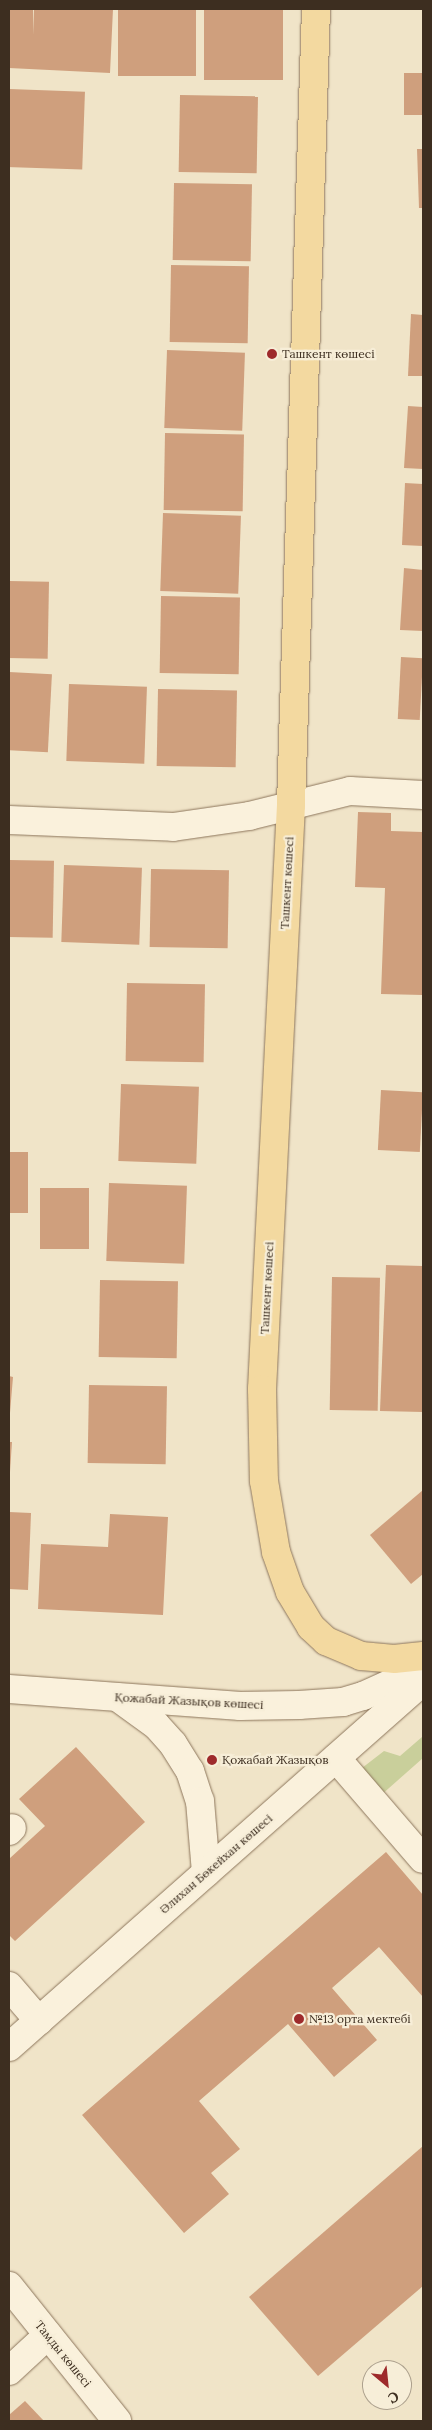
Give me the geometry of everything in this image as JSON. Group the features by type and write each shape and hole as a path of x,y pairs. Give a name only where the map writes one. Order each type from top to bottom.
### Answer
{"main road":[{"name":"Ташкент көшесі","path":"316,9 291,805 262,1390 264,1481 270,1529 290,1592 311,1627 326,1641 374,1659 423,1656"}],"street":[{"path":"9,820 173,827 214,823 350,791 423,795"},
{"name":"Қожабай Жазықов көшесі","path":"9,1689 240,1706 326,1704 363,1696 423,1668"},
{"name":"Әлихан Бөкейхан көшесі","path":"9,2047 423,1681"},
{"path":"117,1697 156,1725 173,1744 190,1771 200,1801 206,1873"},
{"path":"336,1758 423,1859"},
{"path":"9,1986 38,2021"},
{"name":"Тамды көшесі","path":"9,2286 117,2421"},
{"path":"9,2371 48,2335"}],"green space":[{"path":"422,1737 423,1758 380,1796 362,1768 384,1751 400,1756"}],"building":[{"path":"9,9 33,9 33,35 34,9 113,9 110,73 9,68"},
{"path":"118,9 196,9 196,76 118,76"},
{"path":"204,9 283,9 283,80 204,80"},
{"path":"404,73 423,73 423,115 404,115"},
{"path":"9,89 85,92 82,170 9,167"},
{"path":"180,95 258,96 257,173 179,172"},
{"path":"417,149 423,149 423,208 419,208"},
{"path":"174,183 252,184 251,261 173,260"},
{"path":"171,265 249,266 248,343 170,342"},
{"path":"411,314 423,315 423,376 408,376"},
{"path":"167,350 245,353 242,431 164,428"},
{"path":"408,406 423,407 423,469 404,468"},
{"path":"165,433 244,434 243,511 164,510"},
{"path":"405,483 423,484 423,546 402,545"},
{"path":"163,513 241,516 238,594 160,591"},
{"path":"404,568 423,570 423,631 400,630"},
{"path":"9,581 49,582 48,659 9,658"},
{"path":"161,596 240,597 239,674 160,673"},
{"path":"401,657 423,658 420,720 398,719"},
{"path":"9,672 52,674 48,752 9,750"},
{"path":"69,684 147,687 144,764 66,761"},
{"path":"158,689 237,690 236,767 157,766"},
{"path":"358,812 391,813 391,831 423,832 423,995 381,994 385,888 355,887"},
{"path":"9,860 54,861 53,938 9,937"},
{"path":"64,865 142,868 139,945 61,942"},
{"path":"151,869 229,870 228,948 150,947"},
{"path":"127,983 205,984 204,1062 126,1061"},
{"path":"121,1084 199,1087 196,1164 118,1161"},
{"path":"381,1090 423,1092 420,1152 378,1150"},
{"path":"9,1152 28,1152 28,1213 9,1213"},
{"path":"109,1183 187,1186 184,1264 106,1261"},
{"path":"40,1188 89,1188 89,1249 40,1249"},
{"path":"386,1265 423,1266 423,1412 380,1411"},
{"path":"332,1277 380,1278 378,1411 330,1410"},
{"path":"100,1280 178,1281 177,1358 99,1357"},
{"path":"9,1376 13,1377 10,1413 9,1413"},
{"path":"89,1385 167,1386 166,1464 88,1463"},
{"path":"9,1442 12,1442 10,1472 9,1472"},
{"path":"423,1490 423,1574 411,1584 370,1535"},
{"path":"9,1512 31,1513 28,1590 9,1589"},
{"path":"110,1514 168,1517 163,1615 38,1609 41,1544 108,1547"},
{"path":"76,1747 145,1822 15,1941 9,1935 9,1859 45,1826 19,1799"},
{"path":"386,1852 423,1895 423,1997 379,1947 332,1988 377,2040 334,2077 288,2024 199,2101 240,2149 211,2173 229,2194 184,2233 82,2115"},
{"path":"423,2146 423,2286 318,2376 249,2297"},
{"path":"25,2401 44,2421 9,2421 9,2415"}],"place":[{"name":"Ташкент көшесі","path":"272,354"},
{"name":"Қожабай Жазықов","path":"212,1760"},
{"name":"№13 орта мектебі","path":"299,2019"}]}
